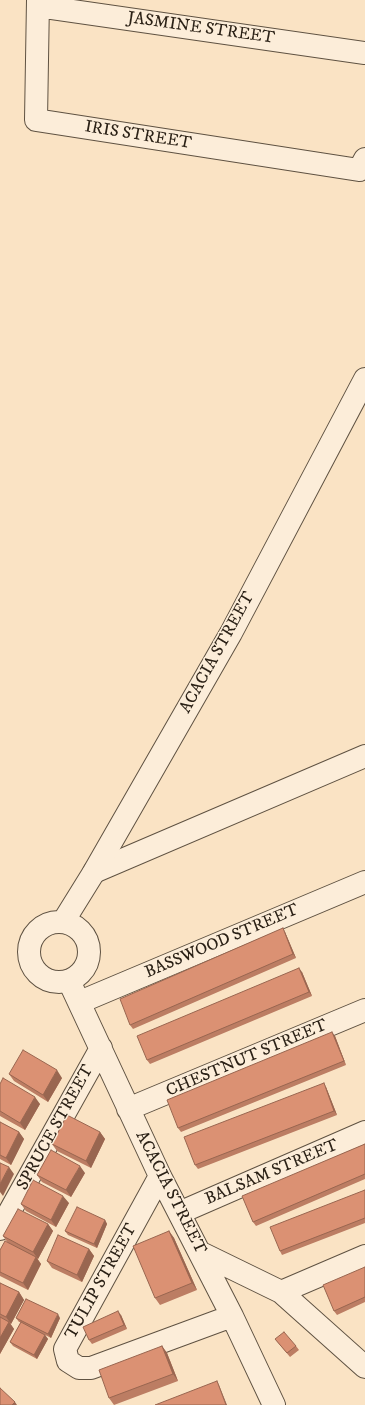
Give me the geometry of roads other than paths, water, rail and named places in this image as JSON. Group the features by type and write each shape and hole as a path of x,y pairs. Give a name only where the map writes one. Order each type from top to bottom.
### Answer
{"street":[{"name":"JASMINE STREET","path":"38,3 365,53"},
{"name":"IRIS STREET","path":"38,3 36,120 362,165"},
{"name":"ACACIA STREET","path":"63,922 94,872 231,633 365,379"},
{"path":"94,872 365,756"},
{"name":"BASSWOOD STREET","path":"80,1002 365,882"},
{"path":"63,922 74,926 82,933 88,943 89,954 86,965 79,974 69,981 59,983 48,981 38,975 32,966 29,956 29,945 34,935 42,928 52,923 63,922"},
{"name":"ACACIA STREET","path":"69,981 160,1176 201,1253 274,1405"},
{"name":"CHESTNUT STREET","path":"128,1109 365,1010"},
{"name":"SPRUCE STREET","path":"0,1228 101,1048"},
{"name":"BALSAM STREET","path":"179,1213 365,1132"},
{"name":"TULIP STREET","path":"160,1176 65,1349 68,1361 79,1368 92,1368 232,1316"},
{"path":"201,1253 281,1292 365,1367"},
{"path":"281,1292 365,1256"}]}
